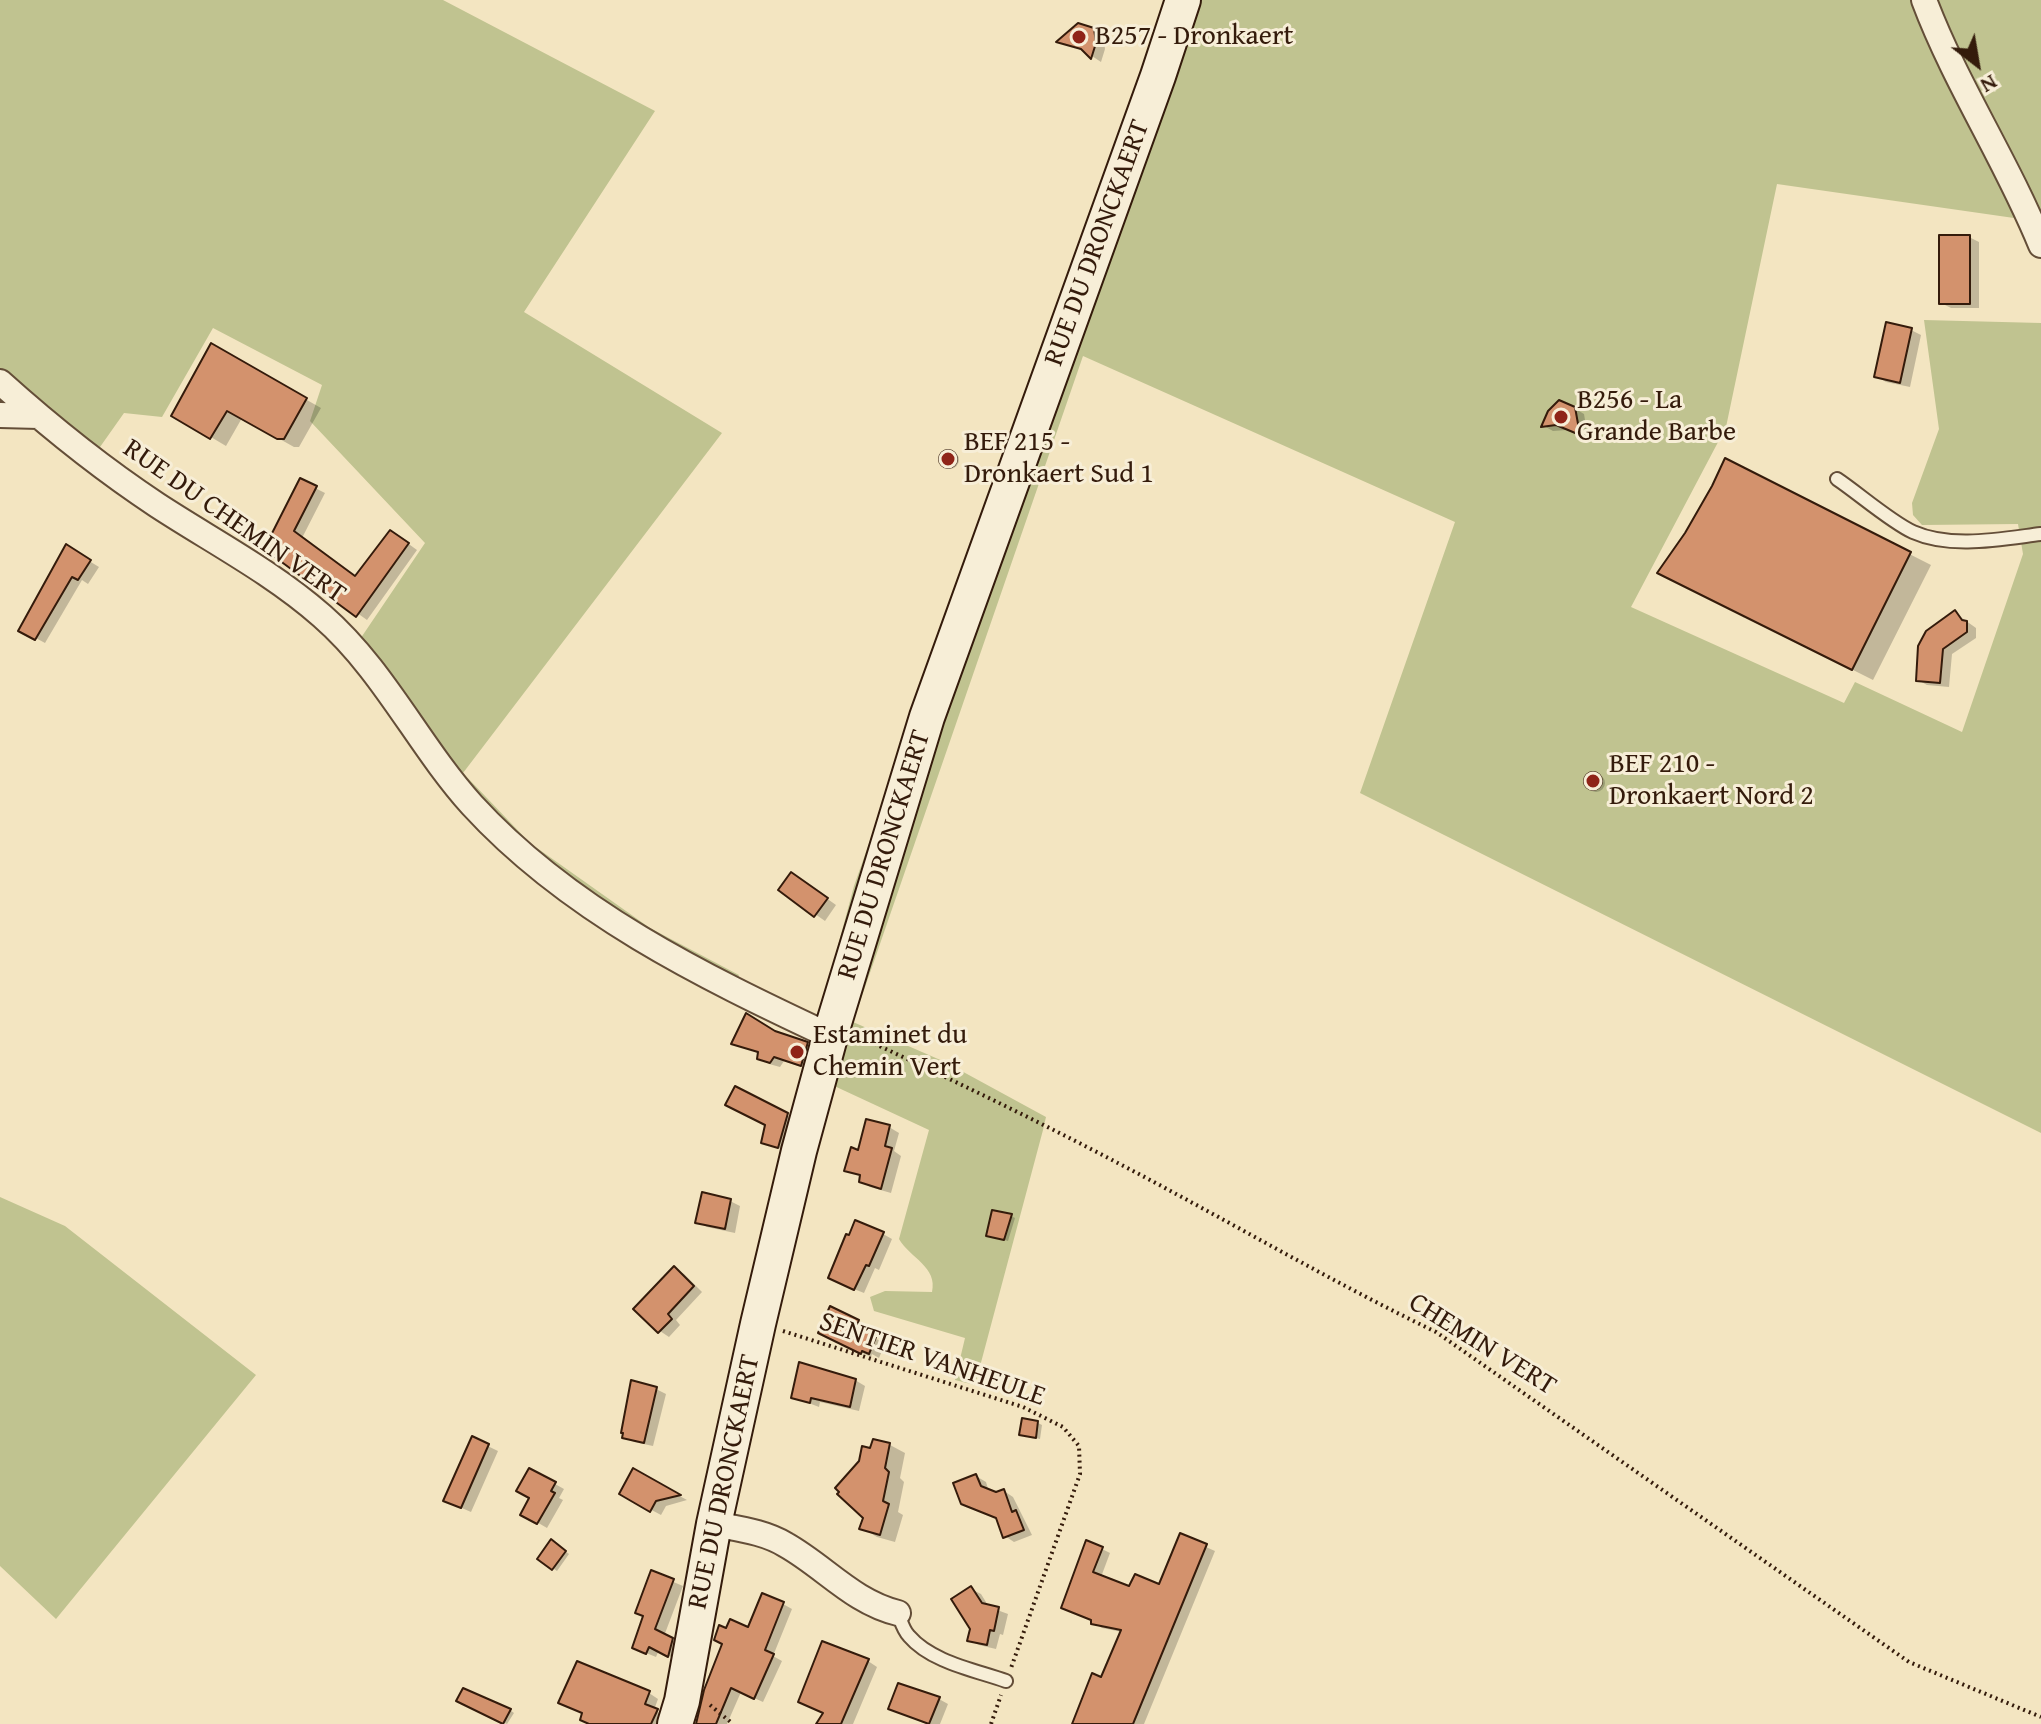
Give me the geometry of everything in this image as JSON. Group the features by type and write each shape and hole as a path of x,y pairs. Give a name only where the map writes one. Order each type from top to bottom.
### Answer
{"main road":[{"name":"RUE DU DRONCKAERT","path":"675,1724 714,1524 758,1324 799,1151 832,1031 927,717 1170,44 1183,0"},
{"name":"RUE DU DRONCKAERT","path":"1170,44 1189,0"}],"street":[{"path":"1924,0 1941,44 2010,175 2041,245"},
{"name":"RUE DU CHEMIN VERT","path":"0,382 128,486 266,574 331,624 383,682 432,754 472,804 570,893 672,955 832,1031"},
{"path":"0,415 39,416"},
{"path":"714,1524 759,1533 783,1543 867,1603 898,1613"}],"lane":[{"path":"1837,479 1912,532 1943,540 1988,540 2041,534"},
{"path":"898,1613 905,1631 920,1646 1006,1681"}],"path":[{"name":"CHEMIN VERT","path":"832,1031 980,1093 1116,1162 1365,1298 1436,1332 1909,1662 2041,1717"},
{"name":"SENTIER VANHEULE","path":"758,1324 1023,1407 1063,1427 1079,1446 1080,1474 991,1724"}],"green space":[{"path":"0,0 443,0 655,111 524,312 722,433 463,773 530,843 650,928 739,975 732,994 569,903 350,654 425,543 310,421 322,385 213,328 162,417 124,413 88,464 0,408"},
{"path":"1165,0 2041,0 2041,230 2014,218 1777,184 1726,427 1631,607 1844,703 1855,682 1962,732 2023,554 2018,524 1922,525 1913,515 1912,503 1939,429 1924,320 2041,323 2041,1133 1360,793 1455,522 1083,356 853,1022 945,1062 1046,1117 975,1385 955,1380 965,1338 874,1311 870,1297 885,1291 932,1292 933,1283 927,1269 899,1239 929,1130 830,1084 852,1023 821,1009 854,886"},
{"path":"0,1197 65,1226 256,1375 56,1619 0,1566"}],"building":[{"name":"B257 - Dronkaert","path":"1078,23 1094,28 1096,43 1091,59 1081,49 1056,42"},
{"path":"1939,235 1970,235 1970,304 1939,304"},
{"path":"1886,322 1912,328 1900,383 1874,377"},
{"path":"211,343 307,398 284,439 277,439 227,411 210,439 171,416"},
{"name":"B256 - La Grande Barbe","path":"1559,400 1575,407 1580,435 1556,425 1541,427 1548,411"},
{"name":"BEF 215 - Dronkaert Sud 1","path":"948,450 957,459 948,468 939,459"},
{"path":"1725,458 1911,552 1852,670 1657,573 1685,533"},
{"path":"300,478 317,486 294,531 355,576 390,530 409,543 356,617 264,549"},
{"path":"66,544 91,560 78,580 72,577 35,640 18,631"},
{"path":"1955,610 1962,620 1967,621 1967,632 1943,649 1940,683 1916,681 1918,646 1926,631"},
{"name":"BEF 210 - Dronkaert Nord 2","path":"1593,772 1602,781 1593,790 1584,781"},
{"path":"791,872 828,898 814,917 778,890"},
{"path":"746,1013 775,1031 808,1042 801,1066 774,1057 770,1063 757,1059 758,1052 731,1044"},
{"path":"735,1086 788,1113 778,1148 761,1143 765,1125 725,1105"},
{"path":"866,1119 890,1125 885,1146 892,1148 881,1189 859,1182 860,1175 844,1171 851,1147 858,1150"},
{"path":"702,1192 731,1199 725,1229 695,1223"},
{"path":"992,1210 1012,1214 1004,1240 986,1236"},
{"path":"855,1220 884,1232 854,1290 828,1278"},
{"path":"674,1266 694,1286 668,1314 672,1319 658,1333 633,1309"},
{"path":"830,1306 859,1320 857,1325 876,1337 869,1354 862,1351 861,1354 818,1333"},
{"path":"799,1362 856,1379 850,1407 811,1398 810,1403 791,1398"},
{"path":"631,1380 657,1387 644,1443 622,1438"},
{"path":"1022,1418 1038,1421 1036,1438 1019,1435"},
{"path":"472,1436 489,1444 461,1508 443,1501"},
{"path":"873,1439 890,1443 885,1468 889,1472 883,1501 889,1504 880,1535 859,1529 863,1518 837,1494 839,1492 835,1488 859,1461 862,1446 870,1448"},
{"path":"529,1468 556,1482 551,1491 555,1493 537,1524 520,1515 529,1498 516,1491"},
{"path":"633,1468 681,1495 656,1501 650,1512 619,1494"},
{"path":"976,1474 981,1486 996,1492 1004,1489 1012,1512 1016,1510 1024,1530 1003,1538 996,1518 961,1504 953,1483"},
{"path":"1180,1533 1207,1544 1133,1724 1072,1724 1092,1673 1101,1677 1121,1630 1091,1624 1091,1620 1061,1608 1086,1540 1103,1547 1093,1572 1129,1586 1135,1574 1159,1584"},
{"path":"551,1539 566,1551 552,1570 537,1559"},
{"path":"651,1570 674,1579 655,1629 673,1638 668,1657 649,1647 646,1654 632,1648 643,1616 635,1613"},
{"path":"971,1586 982,1603 999,1607 994,1631 990,1630 987,1645 967,1641 970,1629 951,1599"},
{"path":"762,1593 784,1602 765,1650 774,1654 754,1699 731,1688 716,1724 696,1724 704,1690 722,1644 714,1640 719,1625 726,1628 730,1619 748,1627"},
{"path":"822,1641 869,1659 841,1724 816,1724 823,1713 798,1702"},
{"path":"577,1661 650,1691 645,1704 658,1709 651,1724 589,1724 580,1720 582,1713 558,1703"},
{"path":"898,1683 940,1697 929,1724 888,1709"},
{"path":"463,1688 511,1709 503,1724 456,1701"}],"place":[{"name":"B257 - Dronkaert","path":"1079,37"},
{"name":"B256 - La Grande Barbe","path":"1561,417"},
{"name":"BEF 215 - Dronkaert Sud 1","path":"948,459"},
{"name":"BEF 210 - Dronkaert Nord 2","path":"1593,781"},
{"name":"Estaminet du Chemin Vert","path":"797,1052"}]}
